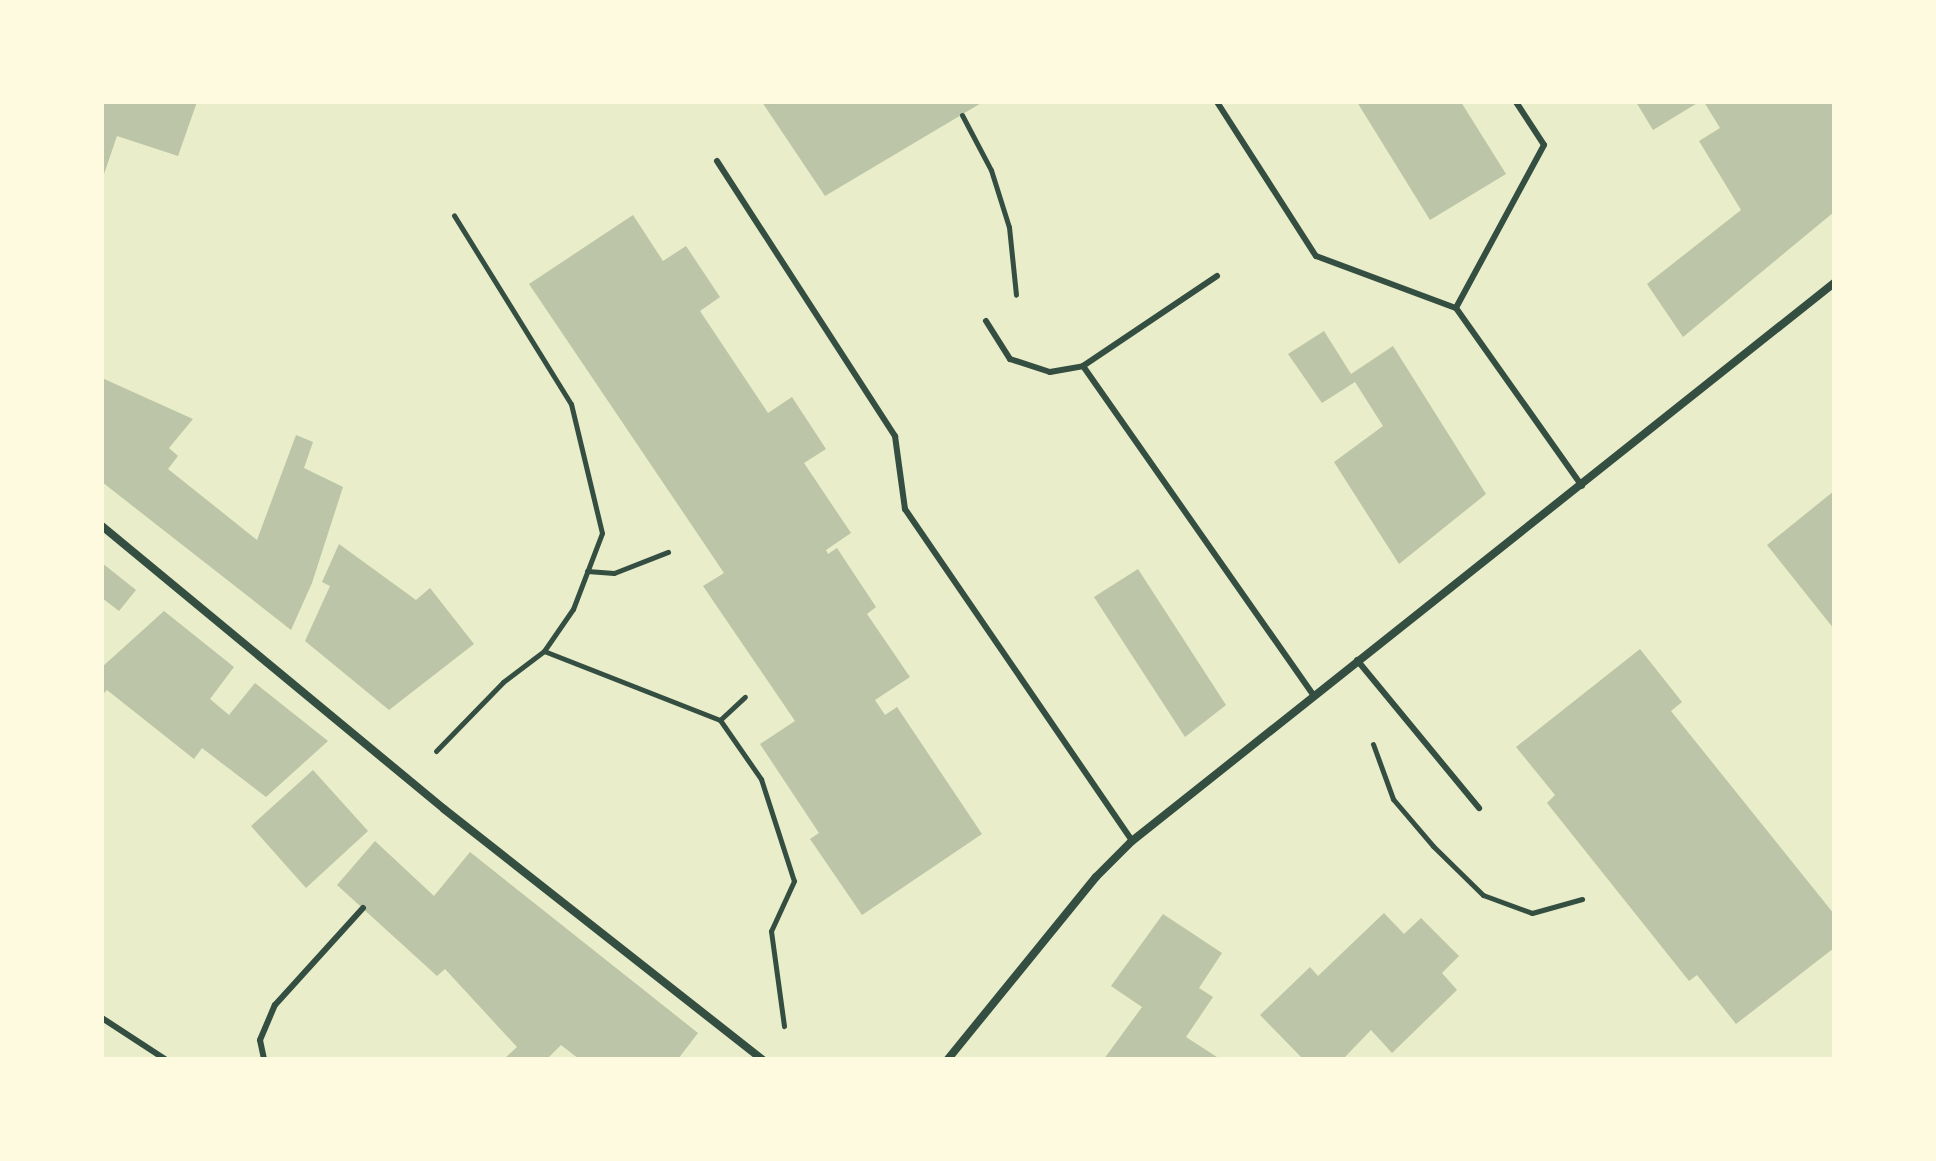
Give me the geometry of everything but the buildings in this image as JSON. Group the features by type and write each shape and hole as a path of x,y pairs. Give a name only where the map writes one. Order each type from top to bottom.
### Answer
{"street":[{"path":"948,1059 1096,877 1132,841 1313,694 1582,486 1834,283"},
{"path":"102,526 444,809 762,1059"}],"lane":[{"path":"1217,102 1316,256 1456,308 1582,486"},
{"path":"1456,308 1544,145 1516,102"},
{"path":"717,161 895,436 905,509 1132,841"},
{"path":"986,321 1010,359 1050,372 1083,366 1217,276"},
{"path":"1083,366 1313,694"},
{"path":"1357,660 1479,808"},
{"path":"264,1059 260,1040 275,1005 363,908"},
{"path":"102,1018 165,1059"}],"path":[{"path":"962,115 991,170 1009,227 1018,304"},
{"path":"409,778 503,682 544,651 573,609 602,533 571,404 454,215"},
{"path":"587,571 614,573 668,552"},
{"path":"544,651 720,720 761,779 794,881 771,931 785,1033"},
{"path":"720,720 745,697"}]}
